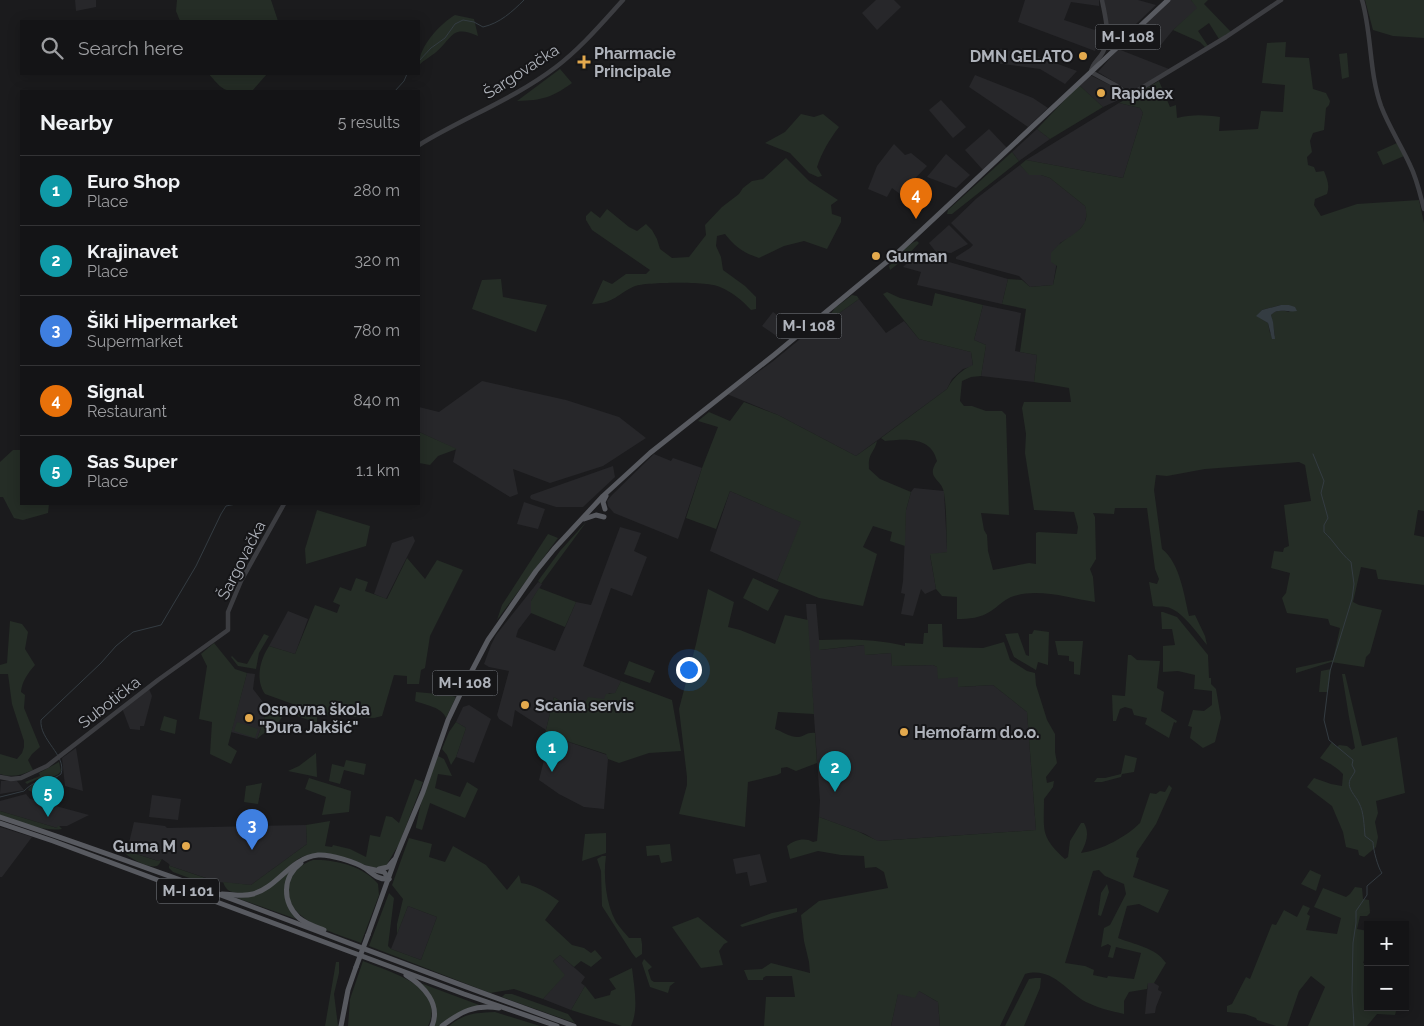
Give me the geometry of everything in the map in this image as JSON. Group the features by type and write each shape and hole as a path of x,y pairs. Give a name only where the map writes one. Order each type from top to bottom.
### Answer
{"main road":[{"name":"M-I 108","path":"341,1026 348,990 356,967 396,857 420,801 448,720 488,640 528,582 575,526 612,488 669,437 774,355 895,255 1168,0"},
{"path":"605,509 604,499 612,488"},
{"path":"575,526 591,516 604,517"},
{"name":"M-I 101","path":"0,818 129,860 574,1026"},
{"name":"M-I 101","path":"0,823 464,994 557,1026"},
{"path":"217,894 244,896 258,893 272,884 295,863 309,857 321,855 384,872 389,879"},
{"path":"309,857 297,866 288,878 286,894 290,906 297,916 305,922 349,940 353,944"},
{"path":"378,870 388,867 396,857"},
{"path":"364,868 375,876 389,879"},
{"path":"375,876 382,885 382,896"},
{"path":"376,961 410,978 424,989 433,1006 434,1017 432,1026"},
{"path":"344,1007 346,1026"},
{"path":"442,1026 464,1011 478,1008 495,1008 531,1016"}],"street":[{"name":"Šargovačka","path":"420,144 527,86 554,68 586,40 624,0"},
{"path":"1102,0 1107,37 1104,50 1091,66 1091,72 1130,95 1226,37 1281,0"},
{"path":"1362,0 1369,30 1374,76 1381,106 1390,128 1411,166 1424,209"},
{"name":"Šargovačka","path":"228,630 228,612 241,581 283,505"},
{"name":"Subotička","path":"0,777 11,779 24,777 54,761 106,718 228,630"}],"shaded area":[{"path":"75,0 96,0 96,7 76,11"},
{"path":"177,0 271,0 278,20 180,20 176,11"},
{"path":"876,0 894,0 901,7 877,30 862,13"},
{"path":"1025,0 1099,0 1099,6 1071,2 1064,20 1101,32 1095,51 1018,22"},
{"path":"1104,0 1138,0 1156,5 1117,42 1110,39"},
{"path":"1171,0 1191,0 1198,8 1173,30 1160,46 1132,36"},
{"path":"1191,0 1208,0 1204,4 1231,32 1219,39 1209,23 1198,31 1208,46 1205,47 1200,42 1173,30 1197,8"},
{"path":"1365,0 1424,0 1424,38 1393,36 1373,30"},
{"path":"455,15 474,19 478,36 462,31 457,32 420,64 420,58 426,43 443,24"},
{"path":"1286,42 1285,57 1309,58 1313,89 1326,93 1330,101 1326,108 1324,130 1313,133 1310,141 1312,152 1307,157 1308,165 1314,167 1316,172 1324,171 1328,182 1327,194 1315,199 1314,205 1321,216 1357,204 1419,200 1424,223 1424,511 1418,510 1414,535 1424,537 1424,585 1378,579 1376,570 1361,567 1353,602 1382,610 1370,653 1366,657 1364,667 1331,662 1296,673 1296,668 1333,660 1340,628 1330,625 1328,619 1287,613 1282,598 1286,593 1290,573 1271,568 1274,551 1283,552 1284,548 1289,546 1284,505 1311,501 1305,465 1299,462 1205,469 1167,476 1156,475 1154,490 1162,549 1173,562 1183,589 1189,616 1195,615 1207,645 1177,612 1166,607 1153,606 1149,582 1157,584 1159,579 1155,569 1147,508 1115,508 1114,514 1093,513 1095,517 1096,559 1090,569 1093,577 1095,602 1054,594 1024,594 1007,599 979,617 957,619 957,597 942,596 936,589 930,554 947,552 945,500 943,488 933,475 937,461 934,453 923,443 916,441 885,441 881,438 947,389 958,375 973,365 971,352 919,339 883,294 887,292 900,298 932,306 935,293 983,305 974,340 986,345 981,376 971,377 962,381 960,401 964,406 972,406 986,411 1002,411 1006,415 1009,515 981,513 984,530 987,535 988,551 993,570 1029,563 1036,564 1036,533 1077,534 1078,527 1074,512 1034,510 1025,453 1026,434 1022,408 1024,402 1071,402 1069,388 1034,382 1037,355 1020,352 1026,309 1002,304 1008,279 1022,280 1030,287 1053,285 1057,266 1051,262 1051,253 1081,228 1086,219 1086,213 1085,206 1050,178 1041,175 1029,175 1020,165 1026,160 1123,178 1143,113 1140,108 1119,103 1159,81 1170,107 1176,105 1177,118 1199,115 1220,117 1219,131 1258,129 1261,111 1283,112 1285,85 1262,83 1267,43","holes":["1289,305 1292,307 1289,312 1279,311 1271,315 1275,336 1270,333 1268,323 1257,316 1262,310"]},
{"path":"991,48 1028,53 1077,71 1065,84 1040,69 988,62"},
{"path":"1118,49 1169,69 1131,92 1098,72"},
{"path":"1347,53 1349,77 1342,79 1339,54"},
{"path":"560,69 572,83 546,97 517,101"},
{"path":"210,75 266,75 253,90 228,90 219,86"},
{"path":"975,75 1033,98 1048,108 1028,127 969,87"},
{"path":"1090,75 1120,90 1123,98 1103,107 1079,85"},
{"path":"1079,85 1103,107 1050,139 1037,129"},
{"path":"941,100 966,127 953,138 929,110"},
{"path":"1119,103 1140,108 1143,113 1123,178 1026,160"},
{"path":"801,114 814,117 823,114 839,127 826,146 817,167 822,176 818,177 809,173 790,153 765,143 785,132"},
{"path":"989,129 1007,148 983,170 965,150"},
{"path":"1037,129 1050,139 1019,161 1012,152"},
{"path":"1397,143 1404,156 1383,165 1377,152"},
{"path":"894,144 905,155 911,153 927,166 900,194 892,188 887,197 868,189 877,166"},
{"path":"1012,152 1019,161 952,214 947,214 948,210"},
{"path":"946,154 970,175 956,188 927,177"},
{"path":"786,158 809,181 838,200 831,205 832,214 841,217 841,222 827,249 804,241 784,246 759,258 740,249 725,234 717,236 716,246 721,257 723,270 745,286 756,297 756,309 751,310 729,291 720,287 691,283 635,286 611,300 592,304 603,280 612,284 626,274 646,274 650,270 592,230 586,220 586,216 591,211 600,218 607,209 629,227 637,231 646,224 652,230 660,249 672,258 689,257 706,235 705,225 722,207 752,181 763,179"},
{"path":"1020,165 1029,174 1050,178 1085,206 1087,212 1085,223 1076,234 1060,243 1053,285 1030,287 1019,276 956,259 956,257 973,245 951,223 977,198"},
{"path":"949,225 968,244 951,253 936,252 929,243"},
{"path":"917,241 919,243 890,270 889,266 902,252 909,245"},
{"path":"918,253 1008,279 1002,304 917,285 921,272 903,267"},
{"path":"501,279 503,297 547,305 536,332 472,309 482,280"},
{"path":"852,295 857,296 859,299 831,319 827,319 835,308"},
{"path":"859,299 886,333 904,321 919,339 971,352 973,366 963,369 952,379 947,389 856,456 778,415 727,394 772,362 827,317 827,319 831,319"},
{"path":"983,305 1021,313 1015,351 1037,355 1034,382 981,376 986,345 974,340"},
{"path":"1281,305 1295,307 1297,311 1277,311 1271,315 1275,339 1272,339 1268,323 1256,316 1262,310"},
{"path":"773,312 795,328 781,339 762,326"},
{"path":"482,381 566,400 619,417 646,438 603,466 550,483 513,469 518,494 510,497 453,462 456,449 420,432 420,407 439,412"},
{"path":"744,402 778,415 856,456 877,441 870,456 869,469 880,479 911,492 906,510 905,546 890,541 892,532 873,526 863,547 877,554 863,606 819,598 777,581 801,522 730,491 716,529 686,518 718,427 698,421 709,412 730,421"},
{"path":"420,432 457,449 438,456 430,465 420,463"},
{"path":"13,450 20,450 20,505 49,505 48,513 23,520 14,518 3,497 0,497 0,462"},
{"path":"654,454 671,461 673,458 702,468 678,539 614,513 608,506 607,501 612,495"},
{"path":"613,466 615,477 583,507 556,507 531,499 530,497 531,495"},
{"path":"914,488 944,491 947,552 930,555 936,589 925,594 921,589 913,616 901,614 905,594 901,593 906,510"},
{"path":"730,491 802,522 777,581 710,551"},
{"path":"524,502 545,509 538,529 517,524"},
{"path":"317,510 370,526 366,546 306,564 305,549"},
{"path":"587,521 541,584 538,581 560,551"},
{"path":"620,527 641,533 634,551 647,557 632,596 611,588 583,666 621,681 615,694 609,693 605,699 580,713 554,697 546,730 515,710 512,727 499,719 497,715 509,671 489,667 484,664 496,635 538,582 542,584 531,601 531,613 518,630 516,637 555,651 576,602 591,605"},
{"path":"548,534 558,538 497,620 502,605"},
{"path":"413,536 415,541 386,599 374,594 392,543"},
{"path":"407,558 425,579 437,560 463,570 430,636 425,668 421,670 419,684 407,684 407,676 394,675 382,716 374,718 323,715 265,694 259,676 263,657 269,646 295,654 315,605 337,613 340,605 333,602 340,587 351,591 356,578 368,582 365,591 387,599"},
{"path":"753,578 779,590 768,611 743,598"},
{"path":"539,588 576,602 565,627 531,613 531,601"},
{"path":"708,589 734,602 728,627 775,644 785,615 808,620 814,714 778,712 775,729 796,737 815,733 817,763 796,771 787,767 781,768 781,773 777,775 748,782 745,827 679,814 687,785 687,777 679,709"},
{"path":"806,604 816,604 820,650 865,645 865,655 891,653 892,666 933,665 958,677 959,687 993,685 1027,712 1036,830 877,841 865,834 819,817 820,801"},
{"path":"288,611 308,619 295,654 269,646"},
{"path":"1161,612 1177,617 1208,655 1209,678 1211,678 1211,684 1216,689 1221,718 1215,742 1203,748 1190,738 1192,727 1188,726 1193,710 1204,711 1212,705 1212,691 1194,689 1195,675 1178,671 1163,672 1163,646 1175,645 1172,629 1162,629"},
{"path":"10,621 22,624 28,632 25,649 35,665 26,677 21,692 25,695 24,708 40,747 28,760 33,770 13,776 0,774 0,754 17,759 24,747 24,741 12,704 8,674 0,674 0,665 7,663"},
{"path":"928,624 942,624 943,647 983,648 1004,642 1010,660 1027,671 1035,673 1036,685 1047,720 1055,734 1057,763 1046,777 1047,783 1054,781 1053,787 1044,799 1044,826 1047,838 1065,859 1068,857 1070,841 1081,823 1084,823 1086,827 1087,835 1081,853 1105,846 1121,838 1140,823 1150,793 1165,792 1169,785 1172,788 1156,824 1137,852 1136,857 1139,858 1133,877 1169,890 1158,913 1139,904 1127,906 1118,938 1156,953 1166,963 1154,983 1148,983 1147,989 1129,992 1124,1001 1124,1014 1086,1002 1051,976 1035,972 1025,974 1000,1026 940,1026 938,1002 919,991 915,998 898,994 891,1026 764,1026 766,997 795,997 792,976 766,976 763,980 748,980 744,970 762,969 771,963 810,973 801,915 819,901 888,888 884,872 876,867 865,868 864,856 818,851 790,859 787,846 790,844 803,839 813,842 817,841 819,817 878,841 1036,830 1027,712 993,685 958,687 958,677 938,679 937,667 933,665 892,666 891,653 865,655 864,645 819,650 819,640 862,640 905,646 905,643 923,644 924,633 928,633","holes":["1099,870 1105,876 1124,884 1126,894 1110,925 1104,928 1101,947 1108,944 1111,946 1108,957 1113,958 1116,947 1141,953 1134,979 1108,976 1107,978 1093,975 1094,970 1085,966 1065,963 1093,871"]},
{"path":"1034,630 1049,632 1048,665 1038,662 1036,670 1014,657 1005,634 1018,633 1026,655 1029,656 1029,634 1032,634"},
{"path":"264,634 269,636 259,653 256,669 238,666 231,657 238,662 247,664"},
{"path":"1055,641 1083,641 1080,675 1074,674 1074,662 1069,661 1069,656 1058,655"},
{"path":"214,643 235,669 247,673 228,745 237,751 231,764 210,754 212,722 199,719 207,666 201,654"},
{"path":"1128,655 1137,660 1160,661 1157,688 1164,692 1161,711 1177,721 1176,723 1174,722 1169,738 1145,724 1147,718 1134,715 1132,709 1125,707 1120,709 1116,721 1113,721 1112,695 1125,696"},
{"path":"629,661 655,671 650,683 624,674"},
{"path":"1331,669 1328,692 1319,692 1321,671"},
{"name":"Osnovna škola \"Đura Jakšić\"","path":"247,673 255,674 253,689 263,702 269,705 257,739 231,732"},
{"path":"1342,674 1345,674 1362,746 1397,737 1405,793 1376,801 1378,813 1375,822 1378,837 1376,847 1364,857 1359,855 1358,850 1346,847 1343,832 1332,806 1307,787 1314,778 1342,786 1343,774 1320,758 1332,742 1337,747 1339,745 1347,746 1352,750 1355,748"},
{"path":"621,681 672,700 681,751 649,753 619,763 608,759 606,754 545,734 554,697 580,713 588,697 604,699 606,694 615,693"},
{"path":"149,689 152,696 144,726 140,726 140,730 130,729 122,708"},
{"path":"416,692 456,697 446,718 441,711 415,701"},
{"path":"280,704 284,705 284,711 280,721 257,739 269,705 278,708"},
{"path":"469,705 491,719 474,763 456,757 466,728 456,722 463,707"},
{"path":"289,706 317,717 317,723 289,713"},
{"path":"164,716 177,720 175,734 160,730"},
{"path":"237,722 258,729 255,738 234,731"},
{"path":"456,722 466,728 456,757 451,765 442,749 449,732"},
{"path":"545,734 607,755 604,809 584,807 559,794 539,780 546,752 543,749"},
{"path":"76,748 83,791 65,786 62,758"},
{"path":"316,753 317,777 288,771 299,766"},
{"path":"1125,755 1137,758 1134,772 1122,774 1121,777 1102,782 1094,782 1097,778 1121,774"},
{"path":"438,756 444,759 452,776 438,774 435,788 460,797 467,782 478,789 465,818 430,803 422,830 416,828 416,826 421,803"},
{"path":"346,760 366,764 364,775 344,770 340,784 329,781 332,764 344,767"},
{"path":"59,762 61,771 59,774 37,779 27,784 25,782 40,776 39,773"},
{"path":"309,778 351,791 349,812 322,815 326,797 305,789"},
{"path":"415,779 423,782 399,844 386,866 375,868 327,853 315,854 298,859 271,883 255,892 247,894 235,893 225,887 223,882 251,885 307,844 306,825 330,821 325,846 332,847 333,845 350,849 366,857 370,835 380,837 386,816 392,817 399,823"},
{"path":"1,781 17,781 24,790 0,794"},
{"path":"47,781 42,797 28,790 33,784"},
{"path":"262,783 258,804 244,802 246,786"},
{"path":"26,794 30,799 89,815 67,826 57,828 0,811 0,801"},
{"path":"152,795 181,799 178,820 149,817"},
{"path":"0,811 57,828 58,825 62,829 54,830 31,825 0,815"},
{"path":"134,822 165,826 167,828 306,825 307,844 251,885 218,882 170,866 162,859 158,861 127,851"},
{"path":"0,827 32,837 2,877 0,877"},
{"path":"606,833 606,853 582,861 585,834"},
{"path":"409,838 432,844 429,857 445,862 453,846 486,865 507,890 519,875 521,883 536,887 559,901 545,920 572,945 584,948 591,953 595,950 602,958 591,967 581,961 574,967 560,955 553,961 565,975 543,999 514,989 490,993 369,946 389,893 394,898 388,946 391,949 421,960 437,917 408,906 397,934 397,924 403,899 392,885"},
{"path":"125,843 130,844 127,851 158,861 162,859 157,866 149,866 138,862 123,851 122,847"},
{"path":"670,844 672,861 661,863 659,855 647,856 646,846"},
{"path":"760,854 767,882 750,886 747,872 736,874 733,859"},
{"path":"606,856 606,890 613,915 629,938 641,938 642,954 636,958 602,906 601,871 597,859"},
{"path":"313,860 339,862 357,868 378,884 379,895 361,943 312,923 301,916 293,907 288,896 291,878 298,868"},
{"path":"169,865 220,883 217,886 211,886 173,872"},
{"path":"291,870 285,885 296,919 237,898 247,897"},
{"path":"1310,870 1321,875 1316,891 1301,884"},
{"path":"1107,884 1109,892 1101,916 1098,915 1101,893"},
{"path":"1355,887 1362,888 1363,899 1369,900 1370,913 1367,916 1360,916 1357,929 1364,930 1364,1011 1396,1011 1395,1015 1377,1014 1367,1026 1308,1026 1325,987 1311,976 1299,991 1287,1026 1276,1026 1245,1014 1227,1012 1227,1006 1232,1004 1246,977 1250,979 1272,924 1276,925 1284,910 1297,917 1303,905 1310,908 1307,914 1310,916 1306,930 1337,934 1341,918 1314,907 1323,888 1346,897"},
{"path":"408,906 437,917 421,960 391,949"},
{"path":"797,908 797,912 742,927 740,925 772,913"},
{"path":"698,917 728,942 719,951 723,965 701,968 672,927"},
{"path":"560,955 585,977 581,983 585,986 571,1010 543,999 564,975 553,961"},
{"path":"644,959 652,967 648,970 651,980 654,982 675,982 670,986 668,993 650,987 642,963"},
{"path":"363,961 400,976 423,991 430,1001 432,1012 428,1026 348,1026 350,999"},
{"path":"336,962 339,962 339,973 334,994 338,1026 325,1026"},
{"path":"632,968 635,1012 631,1026 622,1026 571,1010 585,986 595,999 610,995 611,991 616,989 609,979"},
{"path":"1041,978 1040,988 1024,1026 1005,1026 1029,979"},
{"path":"1148,983 1154,983 1159,986 1158,990 1162,992 1155,1013 1145,1014"},
{"path":"421,984 482,1006 461,1011 440,1026 434,1026 436,1016"},
{"path":"919,991 938,1002 940,1026 891,1026 898,993"},
{"path":"505,994 512,994 568,1014 575,1023 502,997"},
{"path":"495,1012 540,1026 449,1026 470,1014"}],"waterway":[{"path":"420,60 431,48 445,38 455,24 463,20 474,22 483,27 495,23 524,0"},
{"path":"396,90 407,75"},
{"path":"1313,454 1324,481 1321,493 1328,518 1324,525 1324,532 1351,562 1354,584 1352,599 1330,671 1324,720 1329,740 1353,760 1352,765 1355,771 1349,781 1349,785 1361,807 1365,836 1373,842 1376,858 1382,873 1367,886 1367,895 1356,911 1352,991 1354,1026"},
{"path":"0,797 24,791 34,783 51,779 61,774 60,760 44,734 41,720 101,663 116,646 133,632 161,625 196,566 221,514 226,506 231,505"}],"place":[{"name":"DMN GELATO","path":"1083,56"},
{"name":"Pharmacie Principale","path":"584,62"},
{"name":"Rapidex","path":"1101,93"},
{"name":"Signal","path":"916,219"},
{"name":"Gurman","path":"876,256"},
{"name":"Scania servis","path":"525,705"},
{"name":"Osnovna škola \"Đura Jakšić\"","path":"249,718"},
{"name":"Hemofarm d.o.o.","path":"904,732"},
{"name":"Euro Shop","path":"552,772"},
{"name":"Krajinavet","path":"835,792"},
{"name":"Sas Super","path":"48,817"},
{"name":"Guma M","path":"186,846"},
{"name":"Šiki Hipermarket","path":"252,850"}]}
